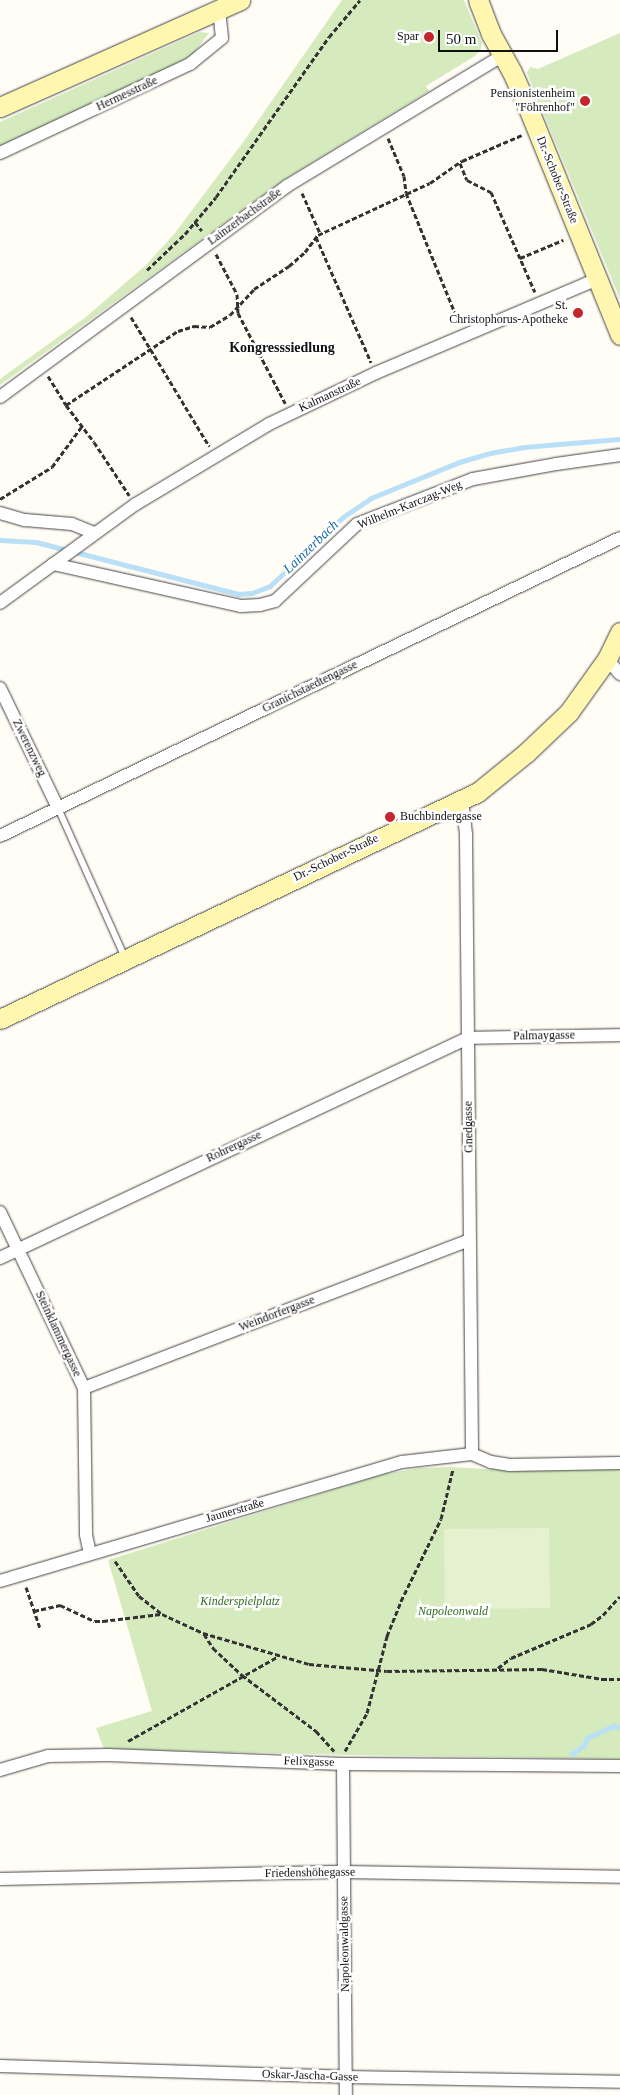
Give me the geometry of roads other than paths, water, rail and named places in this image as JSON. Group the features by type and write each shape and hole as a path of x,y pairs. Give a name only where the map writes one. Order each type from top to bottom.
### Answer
{"street":[{"path":"0,107 240,0"},
{"name":"Dr.-Schober-Straße","path":"478,0 491,34 503,55 536,129 620,335"},
{"name":"Hermesstraße","path":"0,153 190,64 222,38 219,9"},
{"name":"Lainzerbachstraße","path":"0,398 209,242 296,181 383,126 503,55"},
{"name":"Kalmanstraße","path":"57,560 136,504 214,456 291,414 376,373 597,279"},
{"name":"Wilhelm-Karczag-Weg","path":"57,560 241,606 260,606 275,600 358,524 473,480 556,464 620,455"},
{"path":"0,513 25,520 72,524 94,533"},
{"name":"Granichstaedtengasse","path":"0,836 620,538"},
{"path":"0,602 57,560"},
{"name":"Dr.-Schober-Straße","path":"0,1019 478,792 546,736 569,712 607,658 620,632"},
{"path":"607,658 620,674"},
{"name":"Zwerenzweg","path":"0,688 58,808"},
{"name":"Gnedgasse","path":"462,801 466,836 472,1454"},
{"name":"Palmaygasse","path":"468,1038 620,1035"},
{"name":"Rohrergasse","path":"0,1258 468,1038"},
{"name":"Steinklammergasse","path":"0,1212 84,1388 86,1535 90,1554"},
{"name":"Weindorfergasse","path":"84,1388 470,1240"},
{"path":"472,1454 491,1462 510,1465 620,1463"},
{"name":"Jaunerstraße","path":"0,1581 402,1462 472,1454"},
{"name":"Felixgasse","path":"0,1770 48,1756 108,1755 343,1764 620,1766"},
{"name":"Napoleonwaldgasse","path":"343,1764 346,2095"},
{"name":"Friedenshöhegasse","path":"0,1879 344,1872 620,1877"},
{"name":"Oskar-Jascha-Gasse","path":"0,2066 346,2077 620,2082"}],"lane":[{"path":"58,808 126,959"}],"waterway":[{"name":"Lainzerbach","path":"0,540 36,542 239,594 252,593 270,586 343,517 371,498 459,462 490,453 524,447 620,439"},
{"path":"572,1754 584,1745 587,1738 613,1726 620,1728"}],"place":[{"name":"Spar","path":"429,37"},
{"name":"Pensionistenheim \"Föhrenhof\"","path":"585,101"},
{"name":"St. Christophorus-Apotheke","path":"578,313"},
{"name":"Buchbindergasse","path":"390,817"}],"district":[{"name":"Kongresssiedlung","path":"282,348"}],"park label":[{"name":"Kinderspielplatz","path":"240,1602"},
{"name":"Napoleonwald","path":"453,1612"}]}
